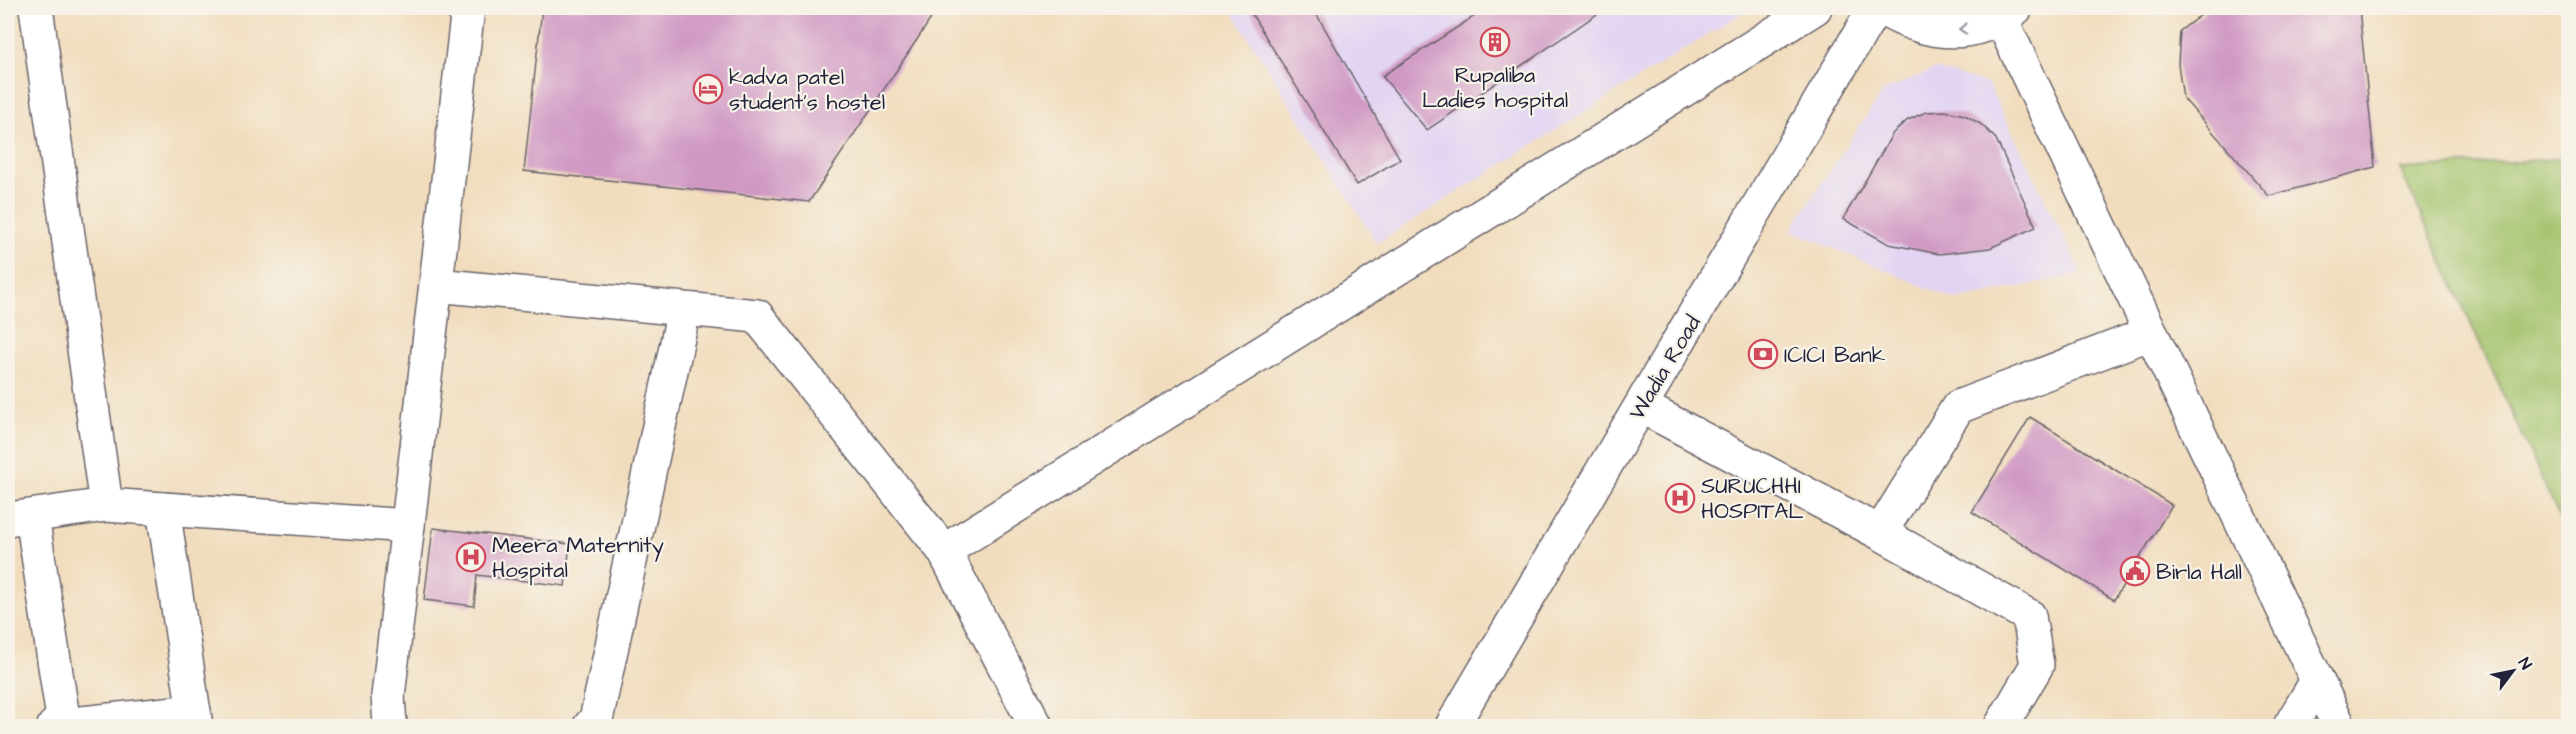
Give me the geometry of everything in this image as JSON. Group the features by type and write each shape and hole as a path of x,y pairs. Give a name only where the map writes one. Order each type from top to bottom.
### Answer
{"street":[{"path":"36,8 106,505"},
{"path":"390,726 388,696 468,8"},
{"path":"944,551 1815,8"},
{"name":"Wadia Road","path":"1452,726 1875,8"},
{"path":"1881,8 1906,22 1937,31 1970,30 2009,13 2151,333 2339,726"},
{"path":"436,285 757,316 944,551 1036,726"},
{"path":"590,726 596,720 684,310"},
{"path":"1864,524 1880,533 1958,406 2151,333"},
{"path":"1641,406 1864,524 2029,616 2037,665 2001,726"},
{"path":"163,509 195,719 61,726 20,518 106,505 408,525"},
{"path":"2290,726 2317,681"}],"shaded area":[{"path":"1230,8 1750,8 1377,243"},
{"path":"1935,69 1988,84 2082,274 1955,300 1791,230 1883,91"}],"green space":[{"path":"2568,158 2568,536 2400,169"}],"building":[{"name":"kadva patel student's hostel","path":"542,8 938,8 809,202 524,171"},
{"path":"1248,8 1313,8 1400,159 1357,185"},
{"name":"Rupaliba Ladies hospital","path":"1487,8 1606,8 1427,130 1382,76"},
{"path":"2210,8 2359,8 2375,167 2269,196 2183,98 2178,64 2180,31"},
{"path":"1945,111 1965,115 1982,125 1996,139 2036,227 1990,248 1939,254 1889,244 1843,219 1893,133 1908,120 1926,112"},
{"path":"2030,417 2172,505 2114,600 1972,512"},
{"path":"433,528 570,544 565,586 477,575 474,606 424,600"}],"place":[{"name":"Rupaliba Ladies hospital","path":"1495,42"},
{"name":"kadva patel student's hostel","path":"708,89"},
{"name":"ICICI Bank","path":"1763,354"},
{"name":"SURUCHHI HOSPITAL","path":"1680,498"},
{"name":"Meera Maternity Hospital","path":"471,557"},
{"name":"Birla Hall","path":"2135,571"}]}
